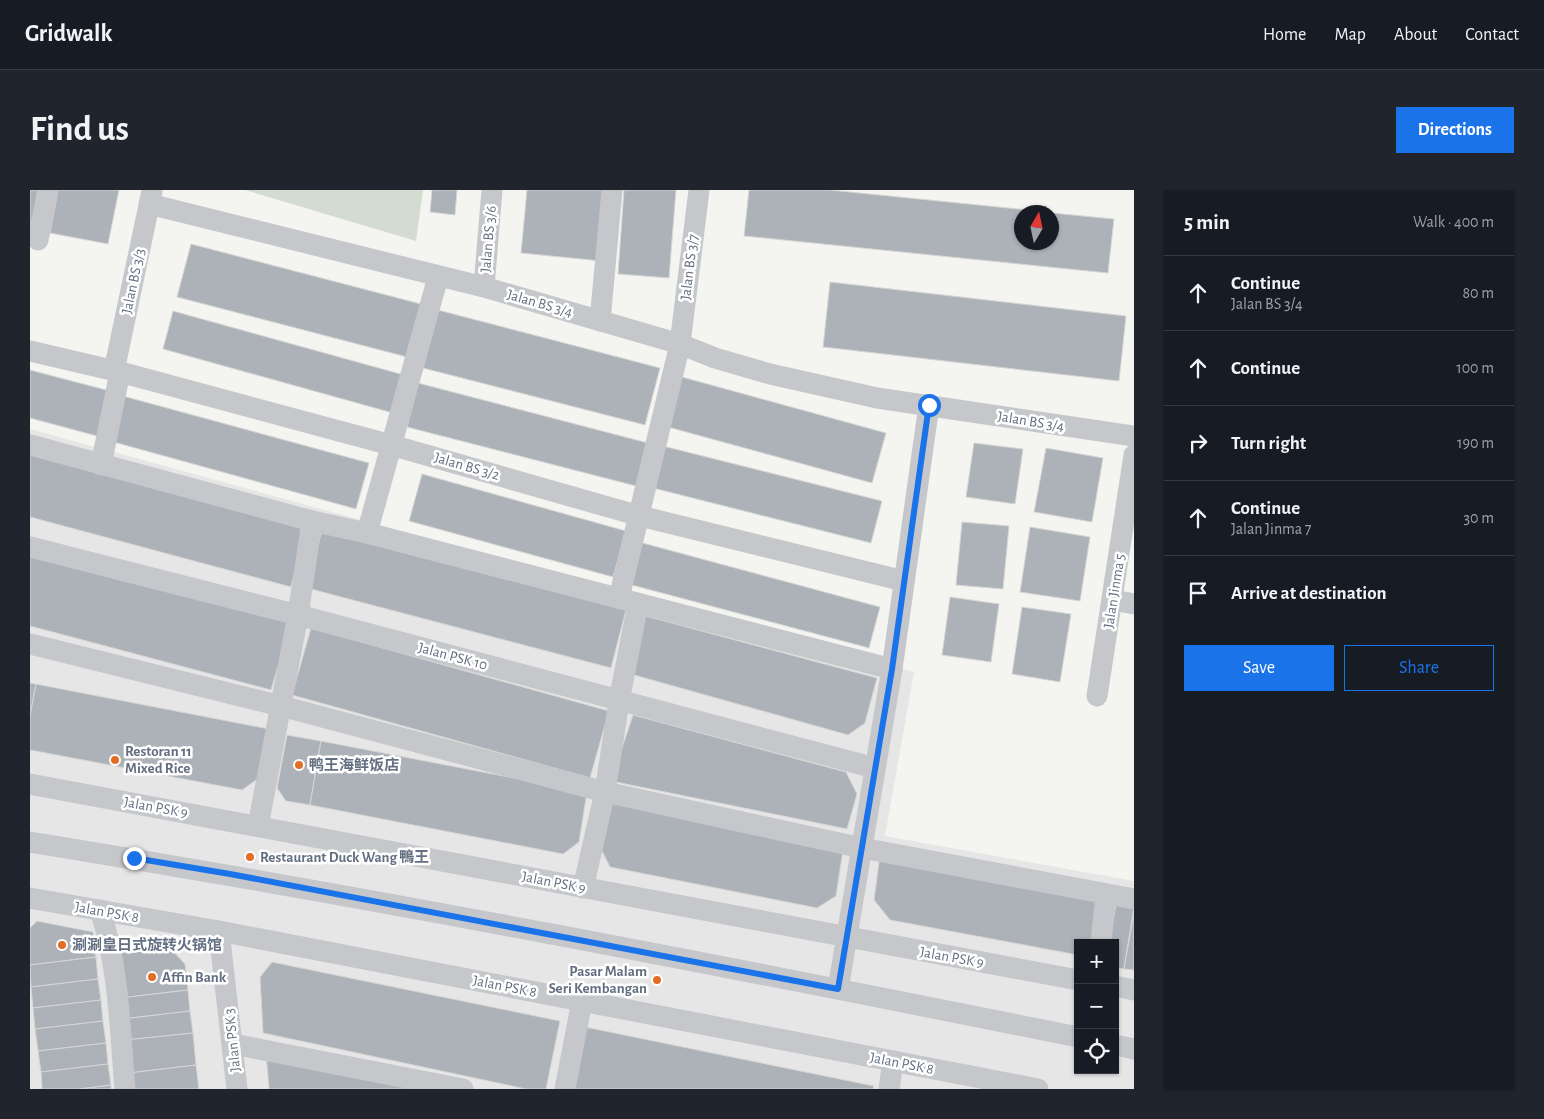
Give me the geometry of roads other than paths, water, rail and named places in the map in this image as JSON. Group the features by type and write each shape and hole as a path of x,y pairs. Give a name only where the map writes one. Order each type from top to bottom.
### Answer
{"street":[{"path":"38,240 48,190"},
{"name":"Jalan BS 3/6","path":"484,287 492,190"},
{"path":"600,320 612,190"},
{"name":"Jalan BS 3/7","path":"583,888 605,792 619,700 640,516 680,344 699,190"},
{"name":"Jalan BS 3/4","path":"151,197 600,320 770,374 877,398 1134,436"},
{"name":"Jalan BS 3/3","path":"101,465 151,197"},
{"path":"367,533 438,277"},
{"name":"Jalan BS 3/2","path":"30,352 117,372 392,445 640,516 904,581"},
{"path":"838,989 892,669 929,405"},
{"path":"30,445 312,521 367,533 892,669"},
{"name":"Jalan Jinma 5","path":"1097,696 1134,455"},
{"path":"258,826 298,614 312,521"},
{"name":"Jalan PSK 10","path":"30,547 298,614 875,768"},
{"path":"1113,600 1134,604"},
{"path":"30,644 281,706 605,792 862,848 1134,899"},
{"name":"Jalan PSK 9","path":"30,784 1074,979"},
{"path":"30,842 230,874 838,989 1074,1036"},
{"path":"1101,939 1106,894"},
{"name":"Jalan PSK 8","path":"30,898 219,932 1038,1089"},
{"path":"100,910 108,934 115,979 125,1089"},
{"name":"Jalan PSK 3","path":"219,932 237,1089"},
{"path":"1119,987 1134,990"},
{"path":"565,1089 582,1001"},
{"path":"233,1044 463,1089"},
{"path":"1119,1046 1134,1048"},
{"path":"889,1089 894,1061"}],"place":[{"name":"Restoran 11 Mixed Rice","path":"115,760"},
{"name":"鸭王海鲜饭店","path":"299,765"},
{"name":"Restaurant Duck Wang 鴨王","path":"250,857"},
{"name":"涮涮皇日式旋转火锅馆","path":"62,945"},
{"name":"Affin Bank","path":"152,977"},
{"name":"Pasar Malam Seri Kembangan","path":"657,980"}]}
